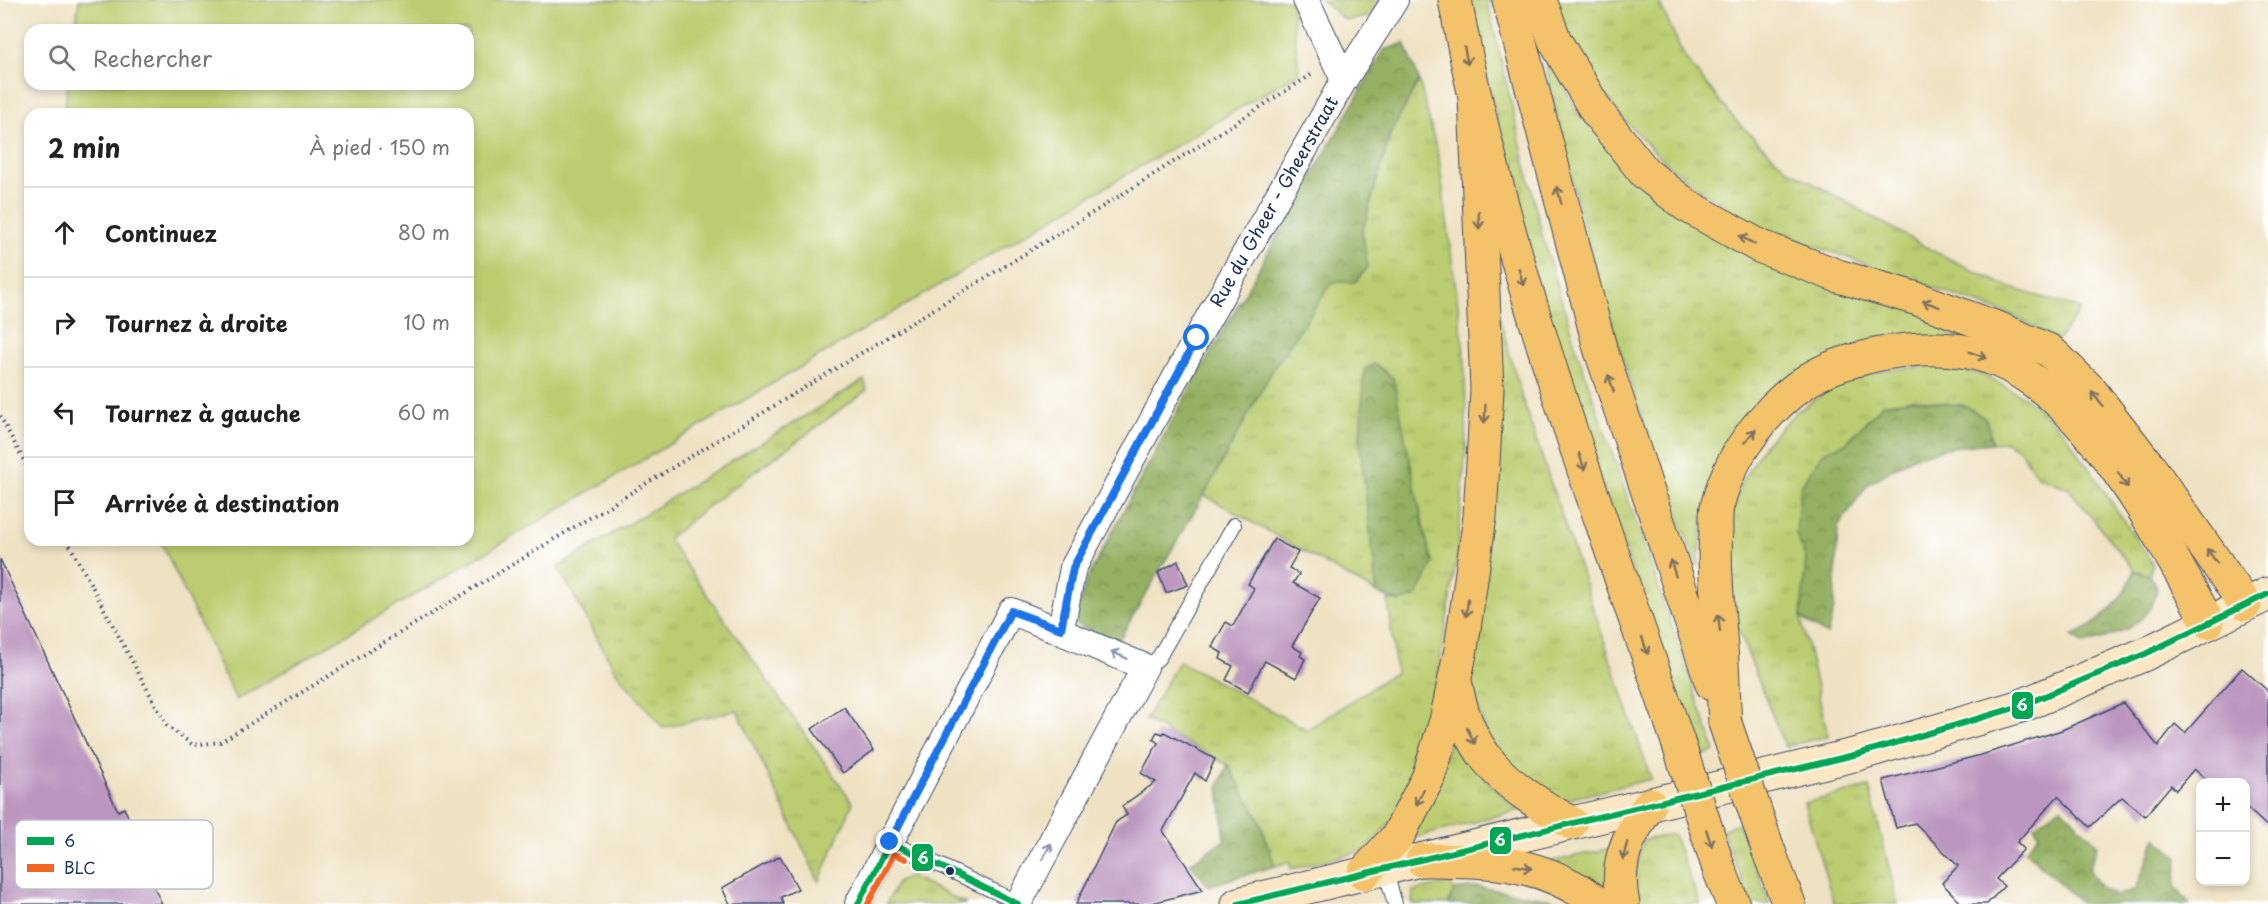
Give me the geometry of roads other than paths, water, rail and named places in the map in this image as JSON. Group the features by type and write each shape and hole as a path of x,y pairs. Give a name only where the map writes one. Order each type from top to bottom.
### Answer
{"highway":[{"path":"1509,0 1600,348 1725,723 1789,904"},
{"path":"1540,0 1555,41 1597,112 1645,173 1686,205 1759,246 1838,276 1929,303 2002,330 2049,351 2090,390 2256,599"},
{"path":"1457,7 1475,98 1526,294 1732,904"},
{"path":"1374,871 1398,836 1419,799 1436,755 1455,680 1480,517 1487,390 1475,98"},
{"path":"1725,723 1713,568 1717,504 1743,445 1779,402 1825,370 1878,353 1924,348 1970,352 2009,366 2051,393 2112,464 2165,545 2208,622"},
{"path":"1455,680 1470,735 1490,766 1528,798 1571,823"},
{"path":"1623,904 1621,866 1629,834 1650,804"},
{"path":"1422,860 1483,861 1530,867 1578,888 1599,904"}],"main road":[{"path":"1238,904 1858,754 2021,706 2145,654 2256,599"}],"street":[{"path":"1306,0 1340,70"},
{"name":"Rue du Gheer - Gheerstraat","path":"1061,629 1073,568 1340,70 1395,0"},
{"path":"858,904 1011,611 1061,629 1145,667 1019,903"}],"lane":[{"path":"1145,667 1159,657 1234,525"},
{"path":"890,842 1019,903"},
{"path":"1374,871 1395,904"}]}
